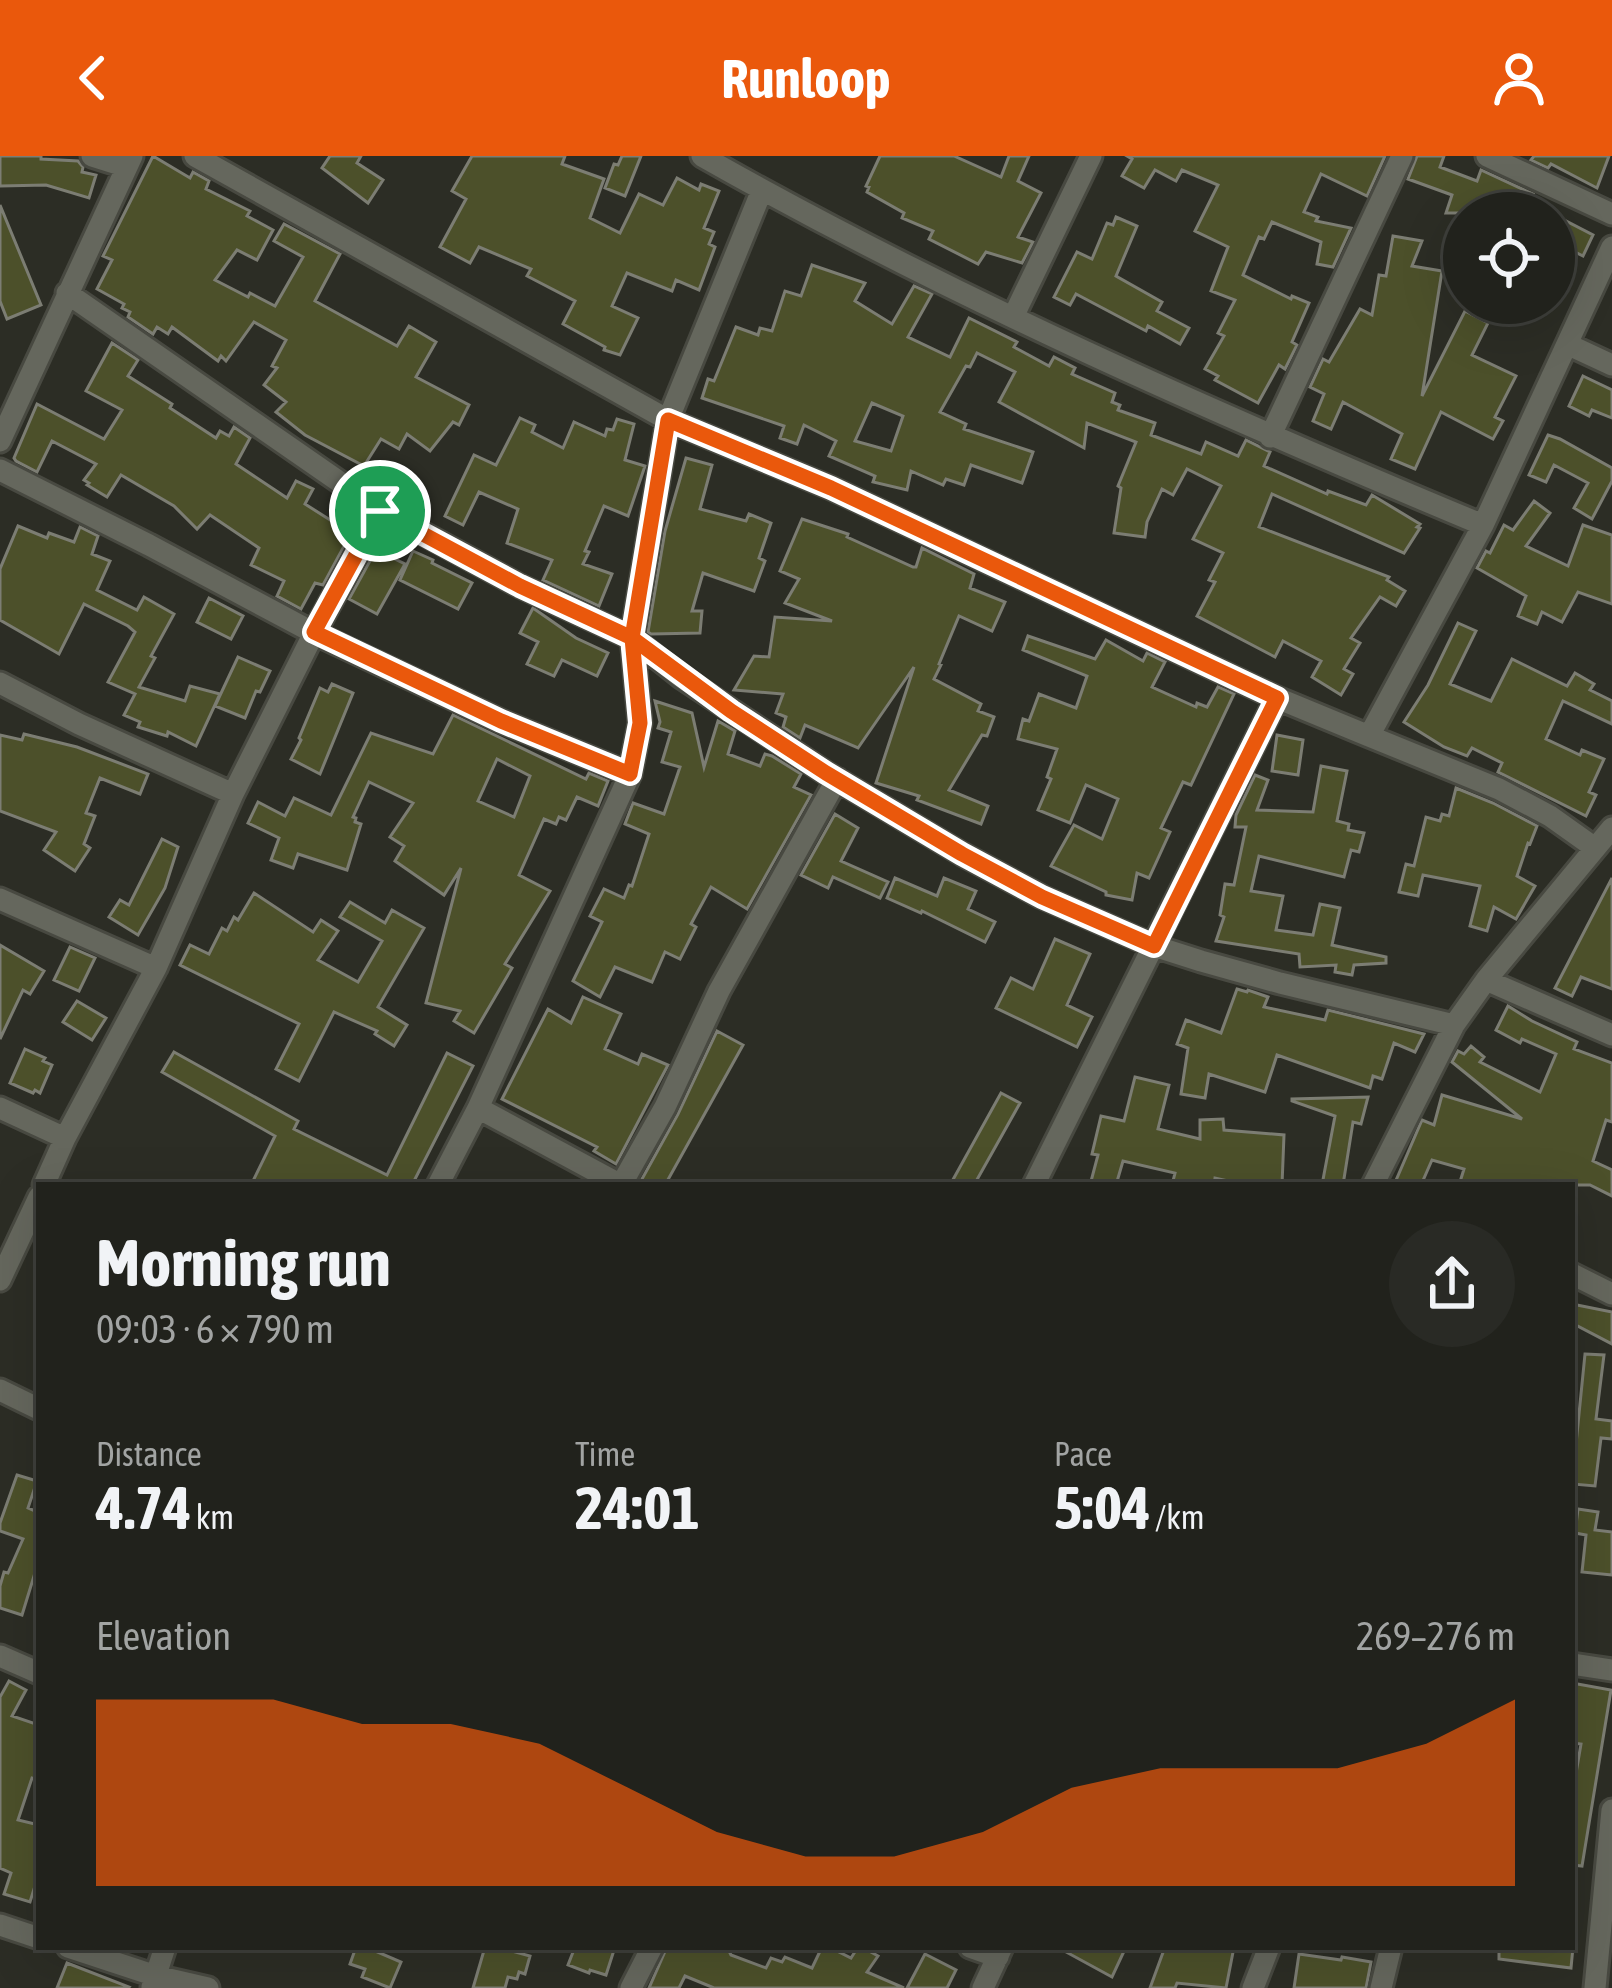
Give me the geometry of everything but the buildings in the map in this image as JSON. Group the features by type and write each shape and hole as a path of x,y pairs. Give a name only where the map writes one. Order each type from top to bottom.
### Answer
{"street":[{"path":"0,441 130,162 92,156"},
{"path":"196,156 668,420 831,488 1277,698 1499,789 1550,816 1594,848"},
{"path":"702,156 1012,317 1270,436 1483,525"},
{"path":"1012,317 1091,156"},
{"path":"1270,436 1402,156"},
{"path":"1487,156 1612,214"},
{"path":"440,1182 630,774 640,723 632,638 668,420 762,190"},
{"path":"1369,736 1483,525 1612,247"},
{"path":"67,293 380,511 520,586 632,638 731,711 836,779 1042,897 1154,946 1280,983 1454,1025"},
{"path":"1569,345 1612,364"},
{"path":"0,470 314,632 501,721 630,774"},
{"path":"45,1182 155,968 233,794 380,511"},
{"path":"0,683 233,794"},
{"path":"1036,1182 1277,698"},
{"path":"623,1182 665,1107 719,991 836,779"},
{"path":"1375,1182 1454,1025 1612,828"},
{"path":"0,899 155,968"},
{"path":"1486,980 1612,1035"},
{"path":"0,1108 64,1138"},
{"path":"478,1108 615,1182"},
{"path":"0,1280 33,1227"},
{"path":"1575,1276 1612,1294"},
{"path":"0,1390 36,1408"},
{"path":"0,1656 36,1672"},
{"path":"1575,1664 1612,1670"},
{"path":"1595,1988 1612,1810"},
{"path":"0,1925 36,1937"},
{"path":"75,1950 154,1982 208,1988"},
{"path":"154,1982 164,1950"},
{"path":"632,1988 651,1950"},
{"path":"1253,1988 1269,1950"},
{"path":"1386,1988 1390,1950"},
{"path":"983,1988 1000,1952"}],"route":[{"path":"380,511 314,632 501,721 630,774 640,723 632,638 668,420 831,488 1277,698 1154,946 1042,897 962,854 731,711 632,638 520,586 380,511"}]}
